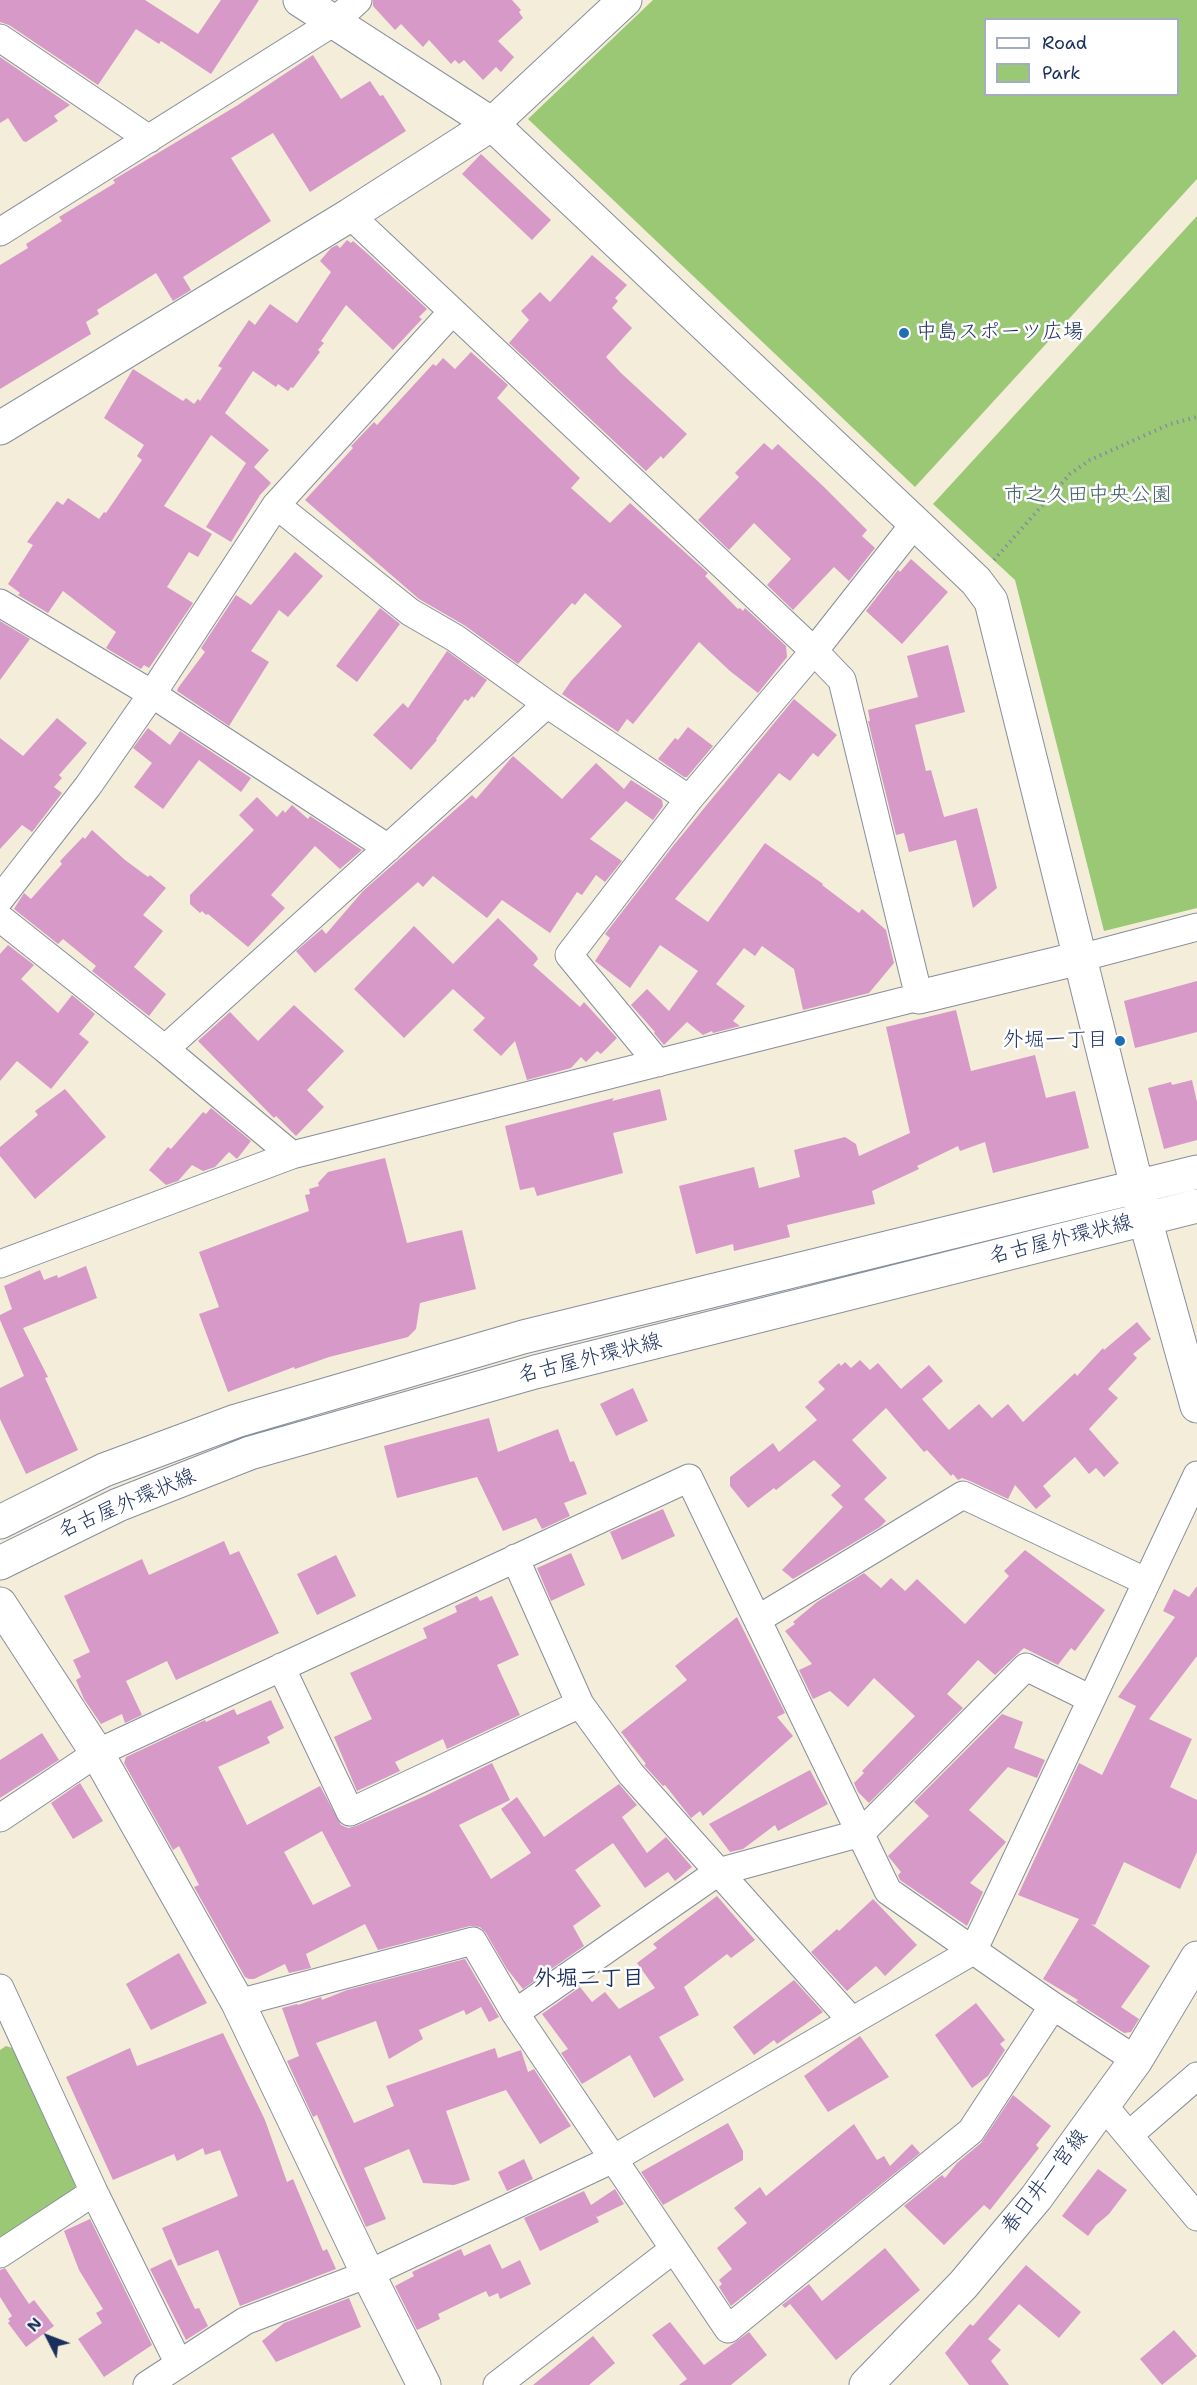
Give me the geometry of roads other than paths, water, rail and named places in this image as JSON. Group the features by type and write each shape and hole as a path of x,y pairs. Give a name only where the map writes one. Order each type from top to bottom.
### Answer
{"street":[{"path":"300,0 492,124 976,581 991,601 1145,1219 1197,1406"},
{"path":"0,232 334,22 358,0"},
{"path":"0,428 350,215 492,124 625,0"},
{"path":"0,38 149,139"},
{"path":"350,215 814,651 842,680 919,996"},
{"path":"0,899 88,786 152,694 276,505 452,312"},
{"path":"276,505 410,612 455,638 547,704 689,799"},
{"path":"658,1063 569,955 689,799 814,651 915,523"},
{"path":"0,603 152,694 388,848"},
{"path":"165,1049 547,704"},
{"path":"0,918 165,1049 292,1155"},
{"path":"0,1264 292,1155 1197,927"},
{"name":"名古屋外環状線","path":"0,1522 104,1470 236,1421 523,1337 1197,1172"},
{"name":"名古屋外環状線","path":"0,1563 118,1505 250,1452 535,1372 1197,1206"},
{"path":"147,2385 245,2321 368,2274 612,2159 973,1951 1145,1581 1197,1475"},
{"path":"0,1818 97,1753 689,1478 888,1891 1053,2006 1136,2060"},
{"path":"758,1619 963,1496 1145,1581"},
{"path":"515,1558 580,1704 631,1774 852,2021"},
{"path":"0,1604 97,1753 238,2002 368,2274 424,2385"},
{"path":"281,1667 350,1812 580,1704"},
{"path":"515,2013 718,1872 861,1833 1026,1667 1090,1700"},
{"path":"238,2002 473,1941 515,2013 728,2329 971,2131 1053,2006"},
{"name":"春日井一宮線","path":"866,2385 963,2285 1036,2198 1136,2060 1197,1958"},
{"path":"0,1988 8,2029 94,2192 179,2364"},
{"path":"1129,2134 1197,2076"},
{"path":"1104,2106 1197,2217"},
{"path":"0,2254 94,2192"},
{"path":"497,2385 674,2249"}],"place":[{"name":"中島スポーツ広場","path":"904,333"},
{"name":"外堀一丁目","path":"1120,1041"}],"district":[{"name":"外堀二丁目","path":"589,1979"}],"park label":[{"name":"市之久田中央公園","path":"1088,496"}]}
